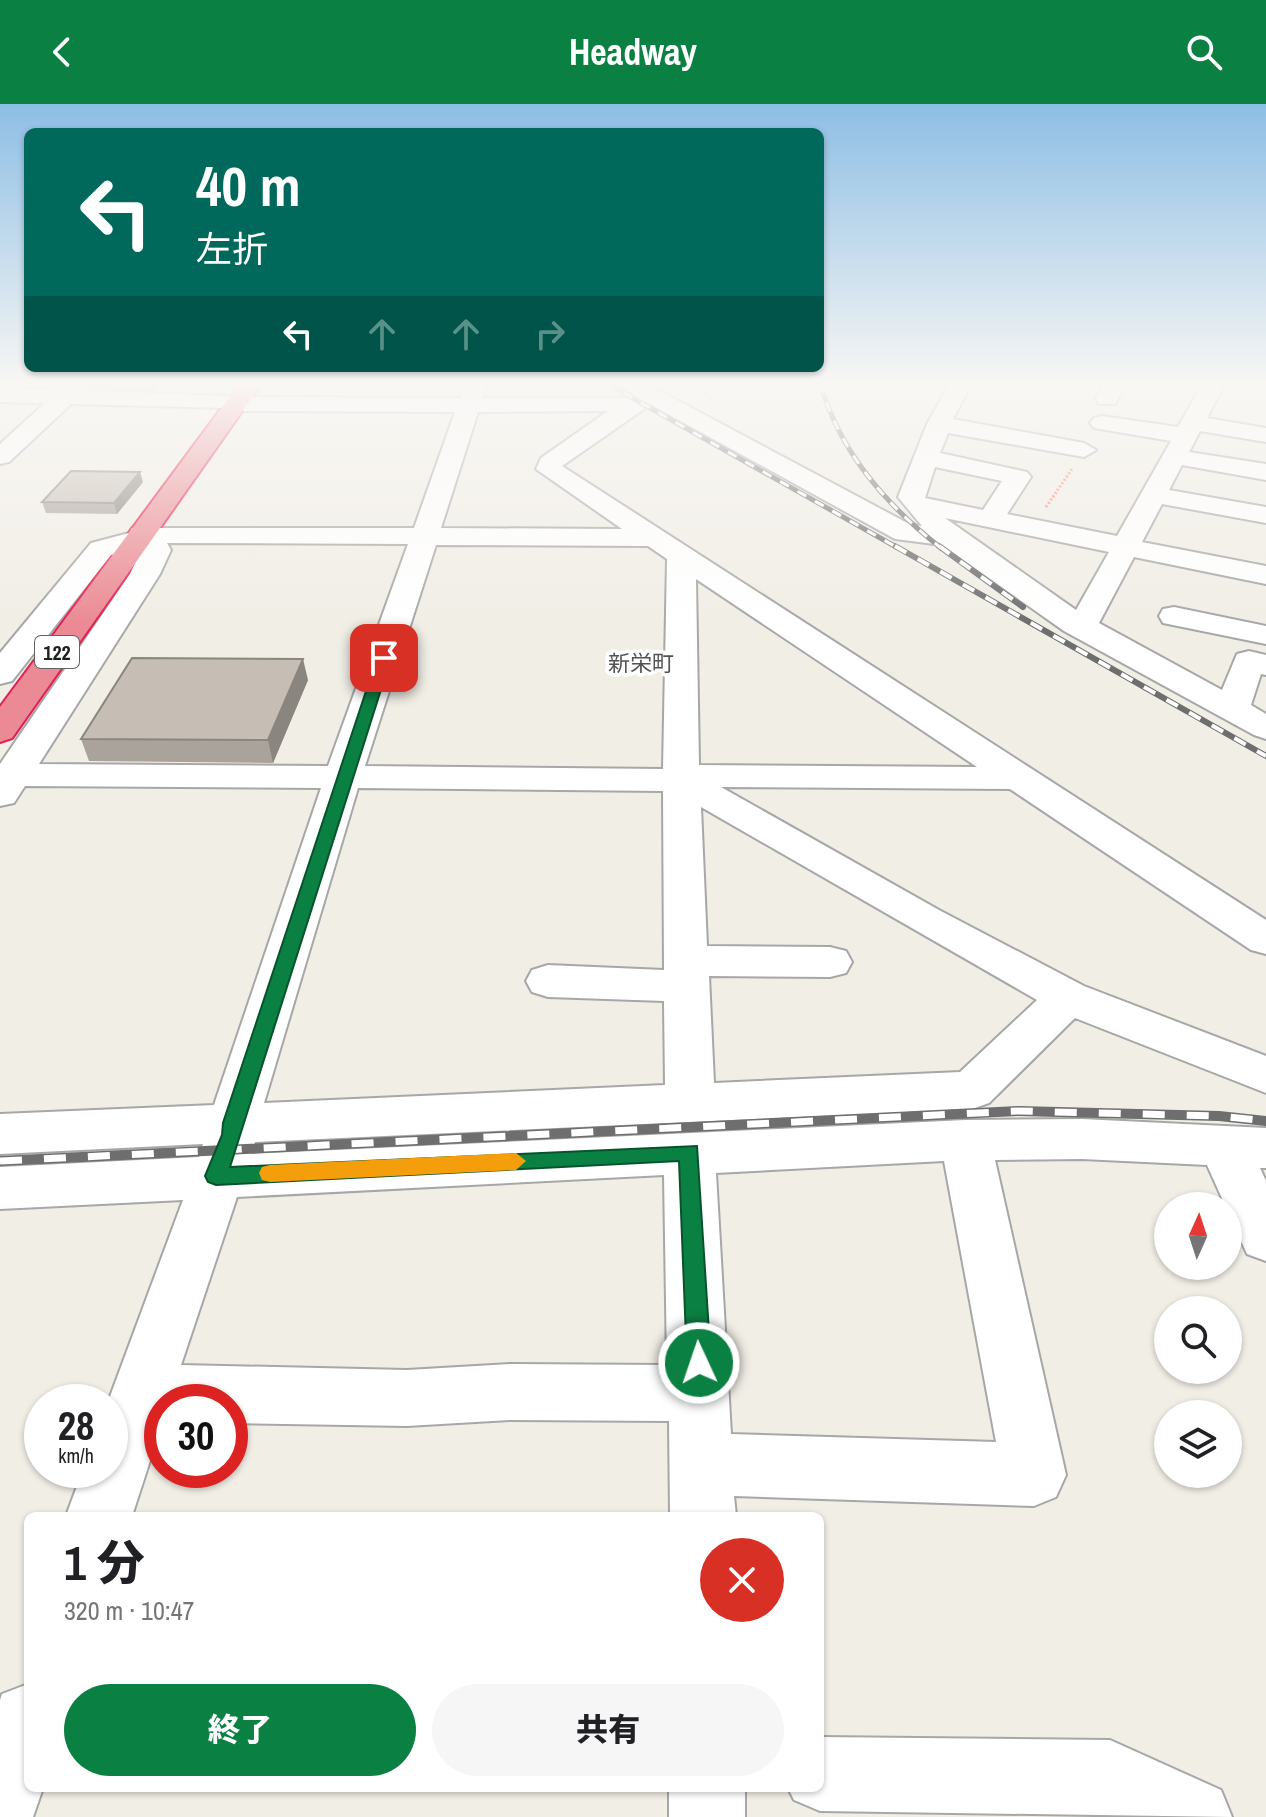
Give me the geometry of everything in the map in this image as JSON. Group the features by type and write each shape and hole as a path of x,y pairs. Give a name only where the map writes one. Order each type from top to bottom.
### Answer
{"highway":[{"name":"122","path":"0,731 193,463"}],"street":[{"path":"100,1512 232,1135 233,1123 343,777 450,463"},
{"path":"553,463 548,467 1015,778 1266,940"},
{"path":"775,463 905,533 949,537"},
{"path":"798,463 816,477 820,487"},
{"path":"925,463 911,497 914,504 949,537 1075,624 1266,728"},
{"path":"951,463 1018,477 990,519"},
{"path":"1075,624 1088,616 1173,463"},
{"path":"1244,463 1266,472"},
{"path":"1155,495 1266,515"},
{"path":"914,504 1266,575"},
{"path":"0,674 101,549 140,536 424,538 667,547"},
{"path":"5,783 145,574 157,550 153,542 140,536"},
{"path":"667,547 681,780 703,1490 1034,1475 965,1140"},
{"path":"1174,616 1266,635"},
{"path":"1232,710 1249,661 1266,665"},
{"path":"5,783 343,777 681,780 701,776 1015,778"},
{"path":"681,780 924,920 1068,997 1266,1075"},
{"path":"548,981 830,962"},
{"path":"0,1188 216,1176 690,1126 972,1090 1068,997"},
{"path":"0,1134 233,1123 690,1126 965,1140 1082,1139 1244,1146 1266,1238"},
{"path":"142,1393 407,1398 510,1392 700,1393"},
{"path":"824,1774 1110,1778 1194,1817"},
{"path":"707,1792 707,1817"}],"building":[{"path":"71,471 140,472 114,503 42,502"},
{"path":"132,658 303,659 268,740 81,739"}],"railway":[{"path":"747,463 898,548"},
{"path":"858,463 883,495 941,548"},
{"path":"895,546 1266,756"},
{"path":"939,546 1023,607"},
{"path":"0,1161 1018,1111 1219,1116 1266,1121"}],"slow traffic":[{"path":"270,1173 516,1161"}],"district":[{"name":"新栄町","path":"641,663"}],"route":[{"path":"384,658 343,777 233,1123 232,1135 216,1176 689,1152 699,1363"}]}
